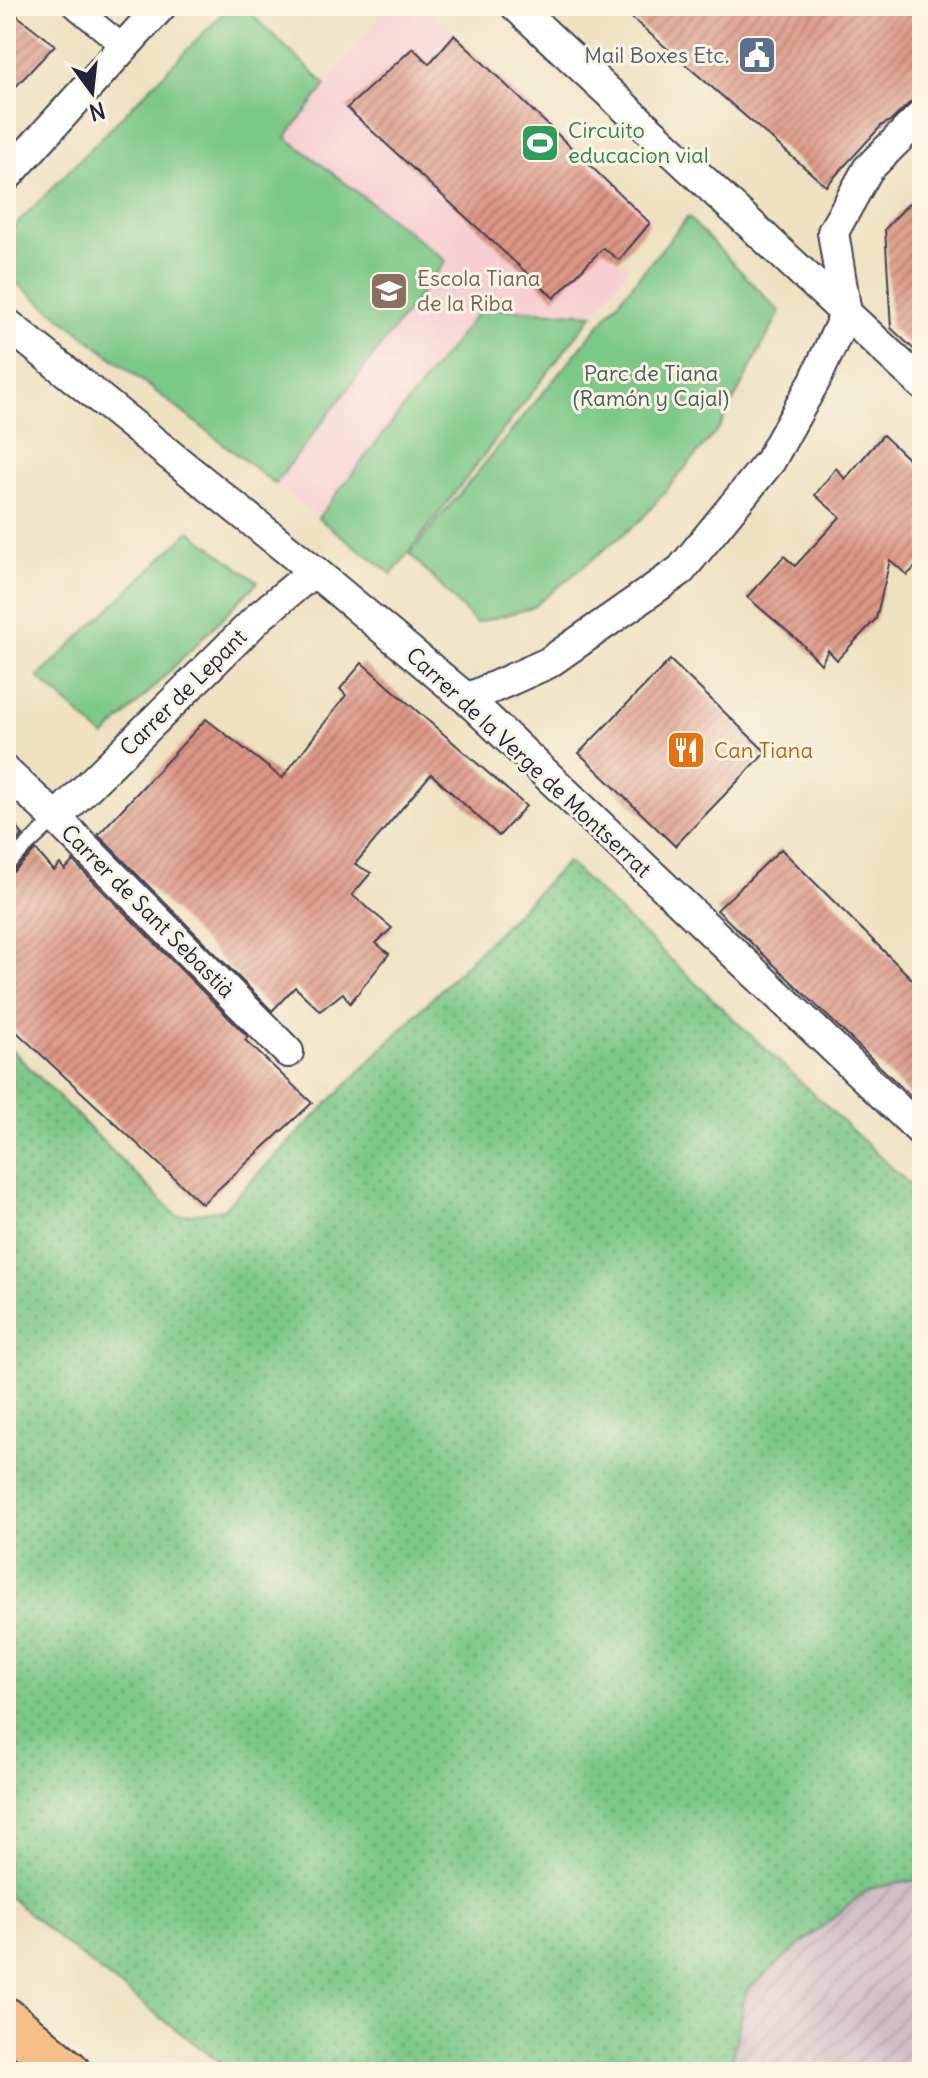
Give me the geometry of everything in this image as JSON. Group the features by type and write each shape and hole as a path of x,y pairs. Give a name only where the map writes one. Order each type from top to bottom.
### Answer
{"highway":[{"path":"6,2020 68,2072"}],"street":[{"path":"74,6 123,46"},
{"path":"6,177 161,6"},
{"path":"516,6 922,384"},
{"path":"467,699 548,663 681,570 770,461 815,380 846,313 833,232 868,169 922,115"},
{"name":"Carrer de la Verge de Montserrat","path":"6,323 314,571 467,699 920,1125"},
{"name":"Carrer de Lepant","path":"56,818 260,616 314,571"},
{"name":"Carrer de Sant Sebastià","path":"6,772 56,818 288,1052"}],"lane":[{"path":"6,865 56,818"}],"shaded area":[{"name":"Escola Tiana de la Riba","path":"387,6 423,6 653,219 619,259 630,267 392,574 112,360"},
{"path":"922,1879 922,2072 730,2072 746,1990 868,1889"}],"green space":[{"path":"230,6 243,6 326,85 286,137 446,261 275,484 6,275 6,264 16,252 6,247 6,235"},
{"name":"Parc de Tiana (Ramón y Cajal)","path":"688,217 780,312 719,428 641,520 532,608 476,623 410,554"},
{"path":"481,308 593,314 392,574 318,518"},
{"path":"190,531 258,582 104,737 38,677"},
{"path":"567,862 922,1196 922,1879 868,1889 746,1990 730,2072 232,2072 71,1949 6,1894 6,1044 177,1216 223,1209"}],"building":[{"path":"618,6 922,6 922,91 892,120 882,125 826,186"},
{"path":"6,7 55,45 6,97"},
{"path":"454,35 650,223 619,260 603,248 554,298 347,108 413,48 429,64"},
{"path":"922,189 922,357 891,328 885,229"},
{"path":"883,435 922,472 922,561 907,575 890,560 876,619 837,660 828,650 821,664 747,597 784,556 795,566 840,517 815,495 836,468 845,479"},
{"path":"670,660 766,752 675,846 579,753"},
{"path":"362,663 526,806 499,836 431,774 355,864 371,873 352,895 392,928 376,943 389,954 350,1003 343,993 320,1011 295,987 272,1011 98,835 206,719 282,778 346,695 340,689"},
{"path":"6,815 23,835 6,851"},
{"path":"781,849 922,989 922,1107 717,910"},
{"path":"36,850 54,871 60,864 65,870 73,861 248,1037 245,1040 312,1103 202,1204 6,1022 6,875"}],"place":[{"name":"Mail Boxes Etc.","path":"757,55"},
{"name":"Circuito educacion vial","path":"540,143"},
{"name":"Escola Tiana de la Riba","path":"389,291"},
{"name":"Can Tiana","path":"686,750"}]}
